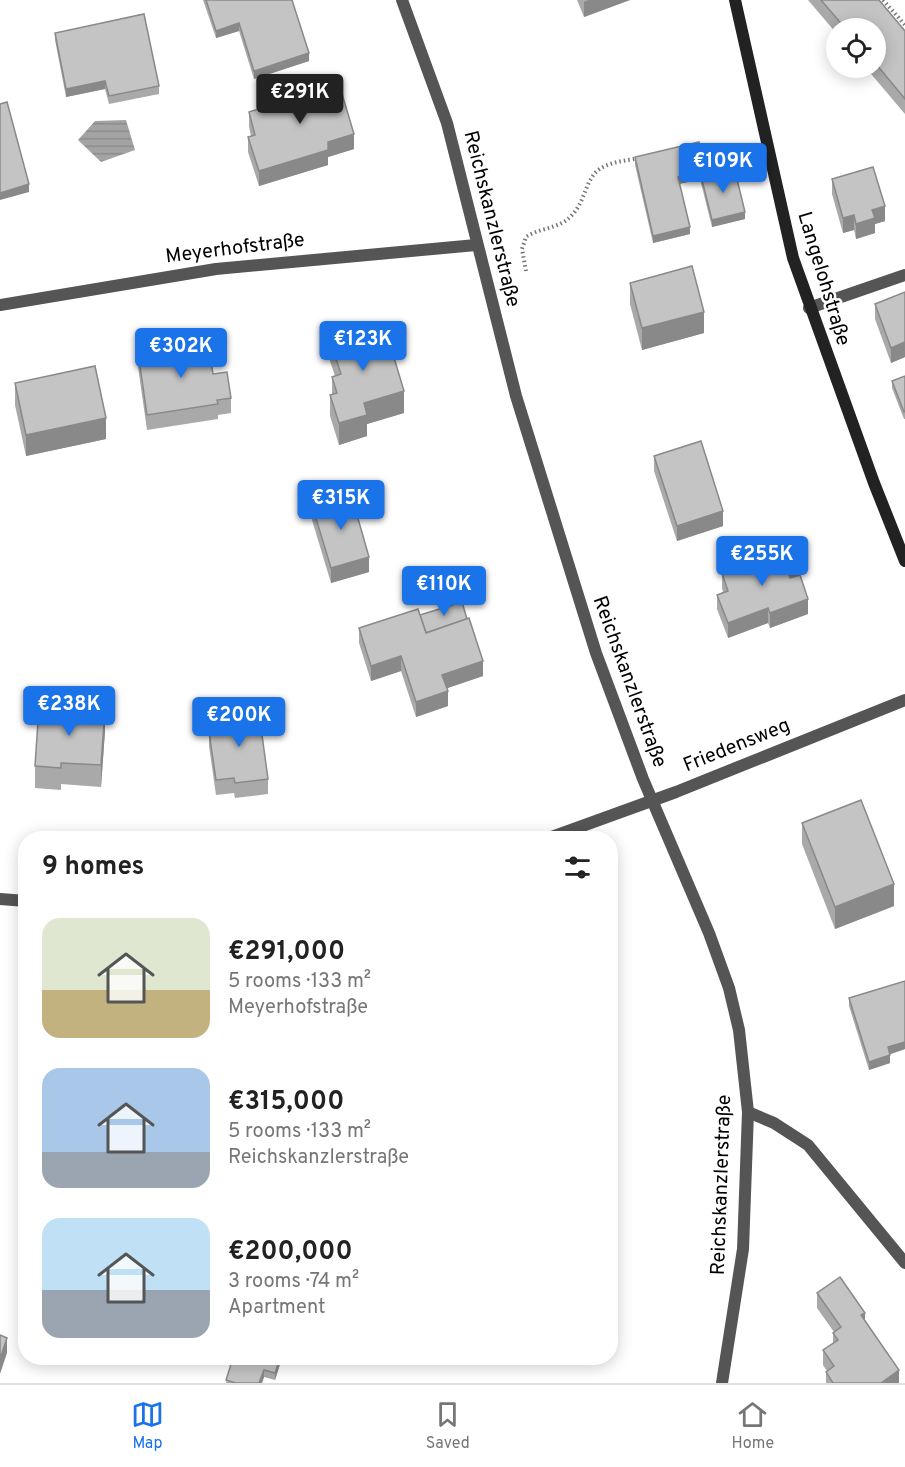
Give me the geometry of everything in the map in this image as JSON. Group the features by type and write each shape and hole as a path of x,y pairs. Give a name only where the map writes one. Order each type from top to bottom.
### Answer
{"street":[{"name":"Reichskanzlerstraße","path":"402,0 447,123 476,245 547,501 596,653 652,801 709,933 729,988 739,1030 748,1112 743,1249 722,1383"},
{"name":"Langelohstraße","path":"735,0 790,246 809,308 905,561"},
{"name":"Meyerhofstraße","path":"0,305 216,269 476,245"},
{"path":"809,308 905,275"},
{"name":"Friedensweg","path":"568,831 652,801 905,700"},
{"path":"0,899 18,900"},
{"path":"748,1112 774,1123 808,1145 905,1263"}],"path":[{"path":"883,0 905,25"},
{"path":"526,271 522,249 526,237 555,226 572,216 584,199 594,174 607,166 649,156"}],"shaded area":[{"path":"126,120 135,150 101,162 78,140 95,121"}],"building":[{"path":"206,0 292,0 309,53 254,71 239,23 216,31"},
{"path":"821,0 879,0 905,31 905,99 886,76 886,18 836,18"},
{"path":"144,14 159,86 109,96 105,81 66,89 55,33"},
{"path":"337,77 354,134 328,142 328,150 259,171 248,137 255,135 249,112 287,100 285,92"},
{"path":"7,102 29,184 0,193 0,104"},
{"path":"699,142 705,170 678,177 690,227 653,236 635,157"},
{"path":"734,167 745,212 712,220 701,176"},
{"path":"873,167 885,206 872,210 875,218 856,224 854,215 843,218 832,179"},
{"path":"692,266 704,312 642,328 630,283"},
{"path":"905,292 905,342 891,348 875,304"},
{"path":"384,324 404,391 364,403 367,415 339,423 330,395 337,393 332,377 341,374 330,340"},
{"path":"208,341 213,374 227,372 231,398 217,400 218,404 147,415 138,352"},
{"path":"95,366 106,418 26,435 15,383"},
{"path":"905,376 905,411 904,412 892,381"},
{"path":"701,441 723,511 677,526 654,456"},
{"path":"351,494 369,557 331,568 312,505"},
{"path":"790,549 798,571 789,575 790,578 800,575 808,599 770,613 768,608 728,623 717,595 728,591 722,573"},
{"path":"462,602 467,619 426,633 420,615"},
{"path":"418,609 426,633 469,618 483,661 442,675 448,691 416,702 401,656 371,666 359,628"},
{"path":"39,706 105,710 101,765 61,763 61,768 35,766"},
{"path":"238,710 239,716 259,713 268,779 235,783 234,778 216,780 209,732 218,730 216,713"},
{"path":"861,800 894,884 835,907 802,823"},
{"path":"905,981 905,1042 888,1047 890,1055 869,1062 849,998"},
{"path":"840,1277 865,1313 861,1315 899,1370 881,1383 833,1383 826,1372 834,1366 823,1350 838,1340 833,1333 841,1327 817,1293"},
{"path":"0,1335 7,1338 0,1359"},
{"path":"231,1365 278,1365 275,1373 264,1370 259,1383 236,1383 226,1380"}]}
